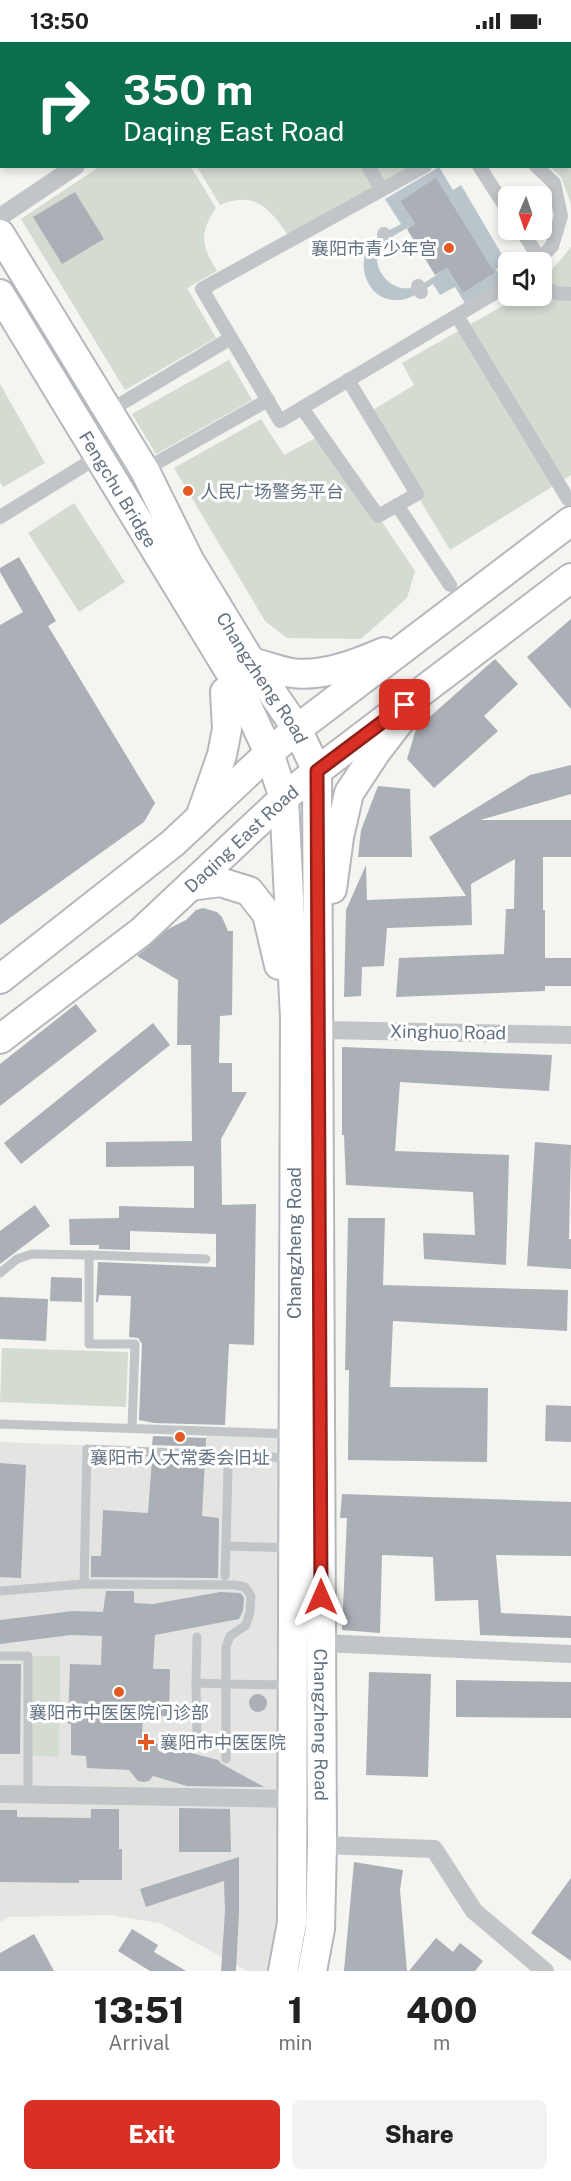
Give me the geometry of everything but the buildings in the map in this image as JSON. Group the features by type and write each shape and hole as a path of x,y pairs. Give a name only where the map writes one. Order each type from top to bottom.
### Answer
{"main road":[{"name":"Changzheng Road","path":"0,234 146,471 189,560 265,744 284,798 295,1018 292,1923 283,1971"},
{"name":"Fengchu Bridge","path":"0,264 107,468 189,560"},
{"name":"Fengchu Bridge","path":"0,294 237,679"},
{"path":"0,318 107,468"},
{"path":"0,979 173,843 200,818 265,744 297,729 418,637 569,510"},
{"name":"Daqing East Road","path":"0,1039 141,932 284,798 317,771 571,578"},
{"path":"200,818 222,755 237,679 328,671 360,663 418,637"},
{"name":"Changzheng Road","path":"237,679 297,729 317,771 322,1845 320,1929 312,1971"},
{"path":"318,1109 325,1082 326,968 330,900 339,837 349,793 376,752 423,692"},
{"path":"190,886 220,882 249,891 267,914 286,996 295,1018"}],"street":[{"path":"0,217 73,168"},
{"path":"369,168 382,190"},
{"path":"421,168 202,289 280,421 498,291"},
{"path":"480,168 498,195"},
{"path":"538,168 554,183 561,216 552,246 546,252"},
{"path":"552,291 571,294"},
{"path":"457,316 569,510"},
{"path":"124,402 231,338"},
{"path":"302,408 378,516 417,494 348,380"},
{"path":"160,461 268,400"},
{"path":"0,517 107,468"},
{"path":"397,506 450,585"},
{"name":"Xinghuo Road","path":"325,1030 571,1035"},
{"path":"322,1643 571,1654"},
{"path":"0,1794 293,1798"},
{"path":"322,1845 434,1849 474,1911 545,1971"}],"lane":[{"path":"0,1273 17,1259 32,1254 206,1259"},
{"path":"89,1255 89,1344 135,1344 132,1428"},
{"path":"0,1424 132,1428 293,1446"},
{"path":"84,1584 87,1449 293,1446"},
{"path":"225,1576 228,1469"},
{"path":"226,1546 293,1548"},
{"path":"0,1591 84,1584 235,1585 245,1587 251,1596 246,1625 230,1636 226,1647 226,1759"},
{"path":"196,1737 197,1636"},
{"path":"0,1656 28,1656 28,1794"},
{"path":"196,1683 293,1685"}],"shaded area":[{"path":"98,168 192,168 216,208 207,225 204,239 208,254 217,271 187,288 216,338 125,390 21,219"},
{"path":"198,168 407,168 288,235 260,204 242,200 220,205"},
{"path":"440,168 453,190 461,185 501,252 498,252 498,268 496,269 498,286 466,305 455,287 440,295 433,284 405,299 386,298 371,288 364,271 366,252 370,244 401,224 385,199","holes":["436,179 495,273 463,293 447,268 424,283 415,287 402,288 382,275 377,259 383,244 415,224 400,201"]},
{"path":"551,168 571,168 571,204 561,177"},
{"path":"571,247 571,475 450,550 368,413 414,385 402,363 502,306 552,306 552,270"},
{"path":"229,360 252,400 156,454 132,414"},
{"path":"0,384 45,463 3,487 0,481"},
{"path":"261,419 284,455 323,434 415,571 407,598 361,639 287,638 265,621 174,468"},
{"path":"74,503 125,582 79,612 28,533"},
{"path":"2,1348 128,1352 126,1407 0,1402"},
{"name":"襄阳市中医医院","path":"207,1431 294,1434 283,1971 247,1971 160,1923 109,1915 9,1917 0,1922 0,1442 205,1450"},
{"path":"28,1656 60,1656 59,1757 28,1755"}],"place":[{"name":"襄阳市青少年宫","path":"449,248"},
{"name":"人民广场警务平台","path":"188,491"},
{"name":"襄阳市人大常委会旧址","path":"180,1437"},
{"name":"襄阳市中医医院门诊部","path":"119,1692"},
{"name":"襄阳市中医医院","path":"146,1742"}],"route":[{"path":"321,1597 317,771 405,705"}]}
